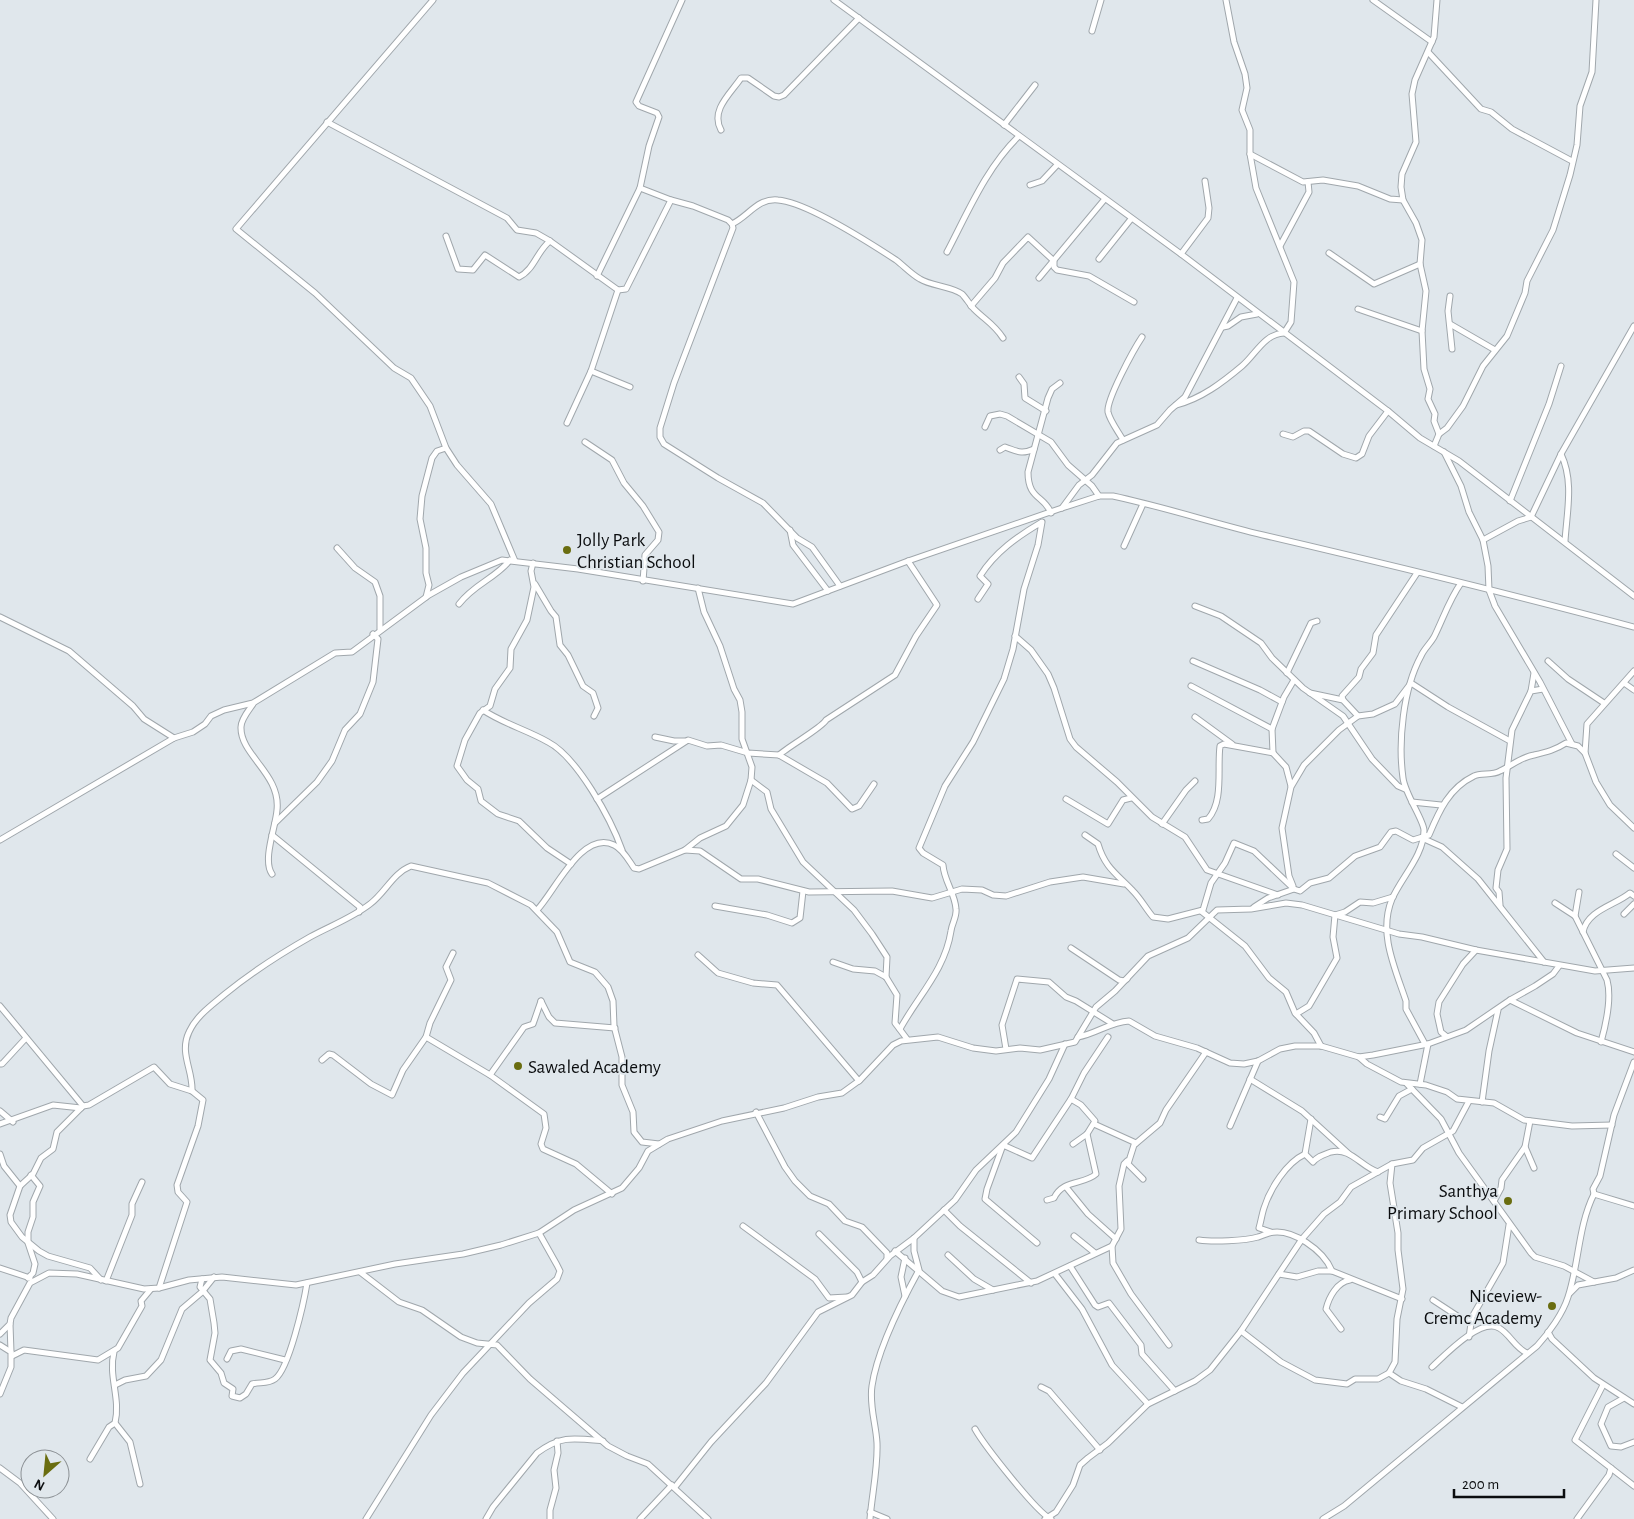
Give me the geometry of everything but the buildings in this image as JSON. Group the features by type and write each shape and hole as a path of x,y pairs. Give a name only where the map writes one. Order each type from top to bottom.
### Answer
{"street":[{"path":"432,0 237,227 237,231 315,293 394,368 411,378 434,414 446,448 457,465 491,504 513,560"},
{"path":"597,276 640,188 649,146 659,116 657,113 640,106 636,102 682,0"},
{"path":"834,0 1104,200 1181,254 1257,314 1388,411 1420,438 1459,461 1634,596"},
{"path":"1092,31 1101,0"},
{"path":"1226,0 1234,42 1245,74 1247,88 1242,110 1250,130 1250,154 1256,188 1294,282 1291,322 1284,333"},
{"path":"1373,0 1432,42"},
{"path":"1437,0 1436,30 1415,80 1412,94 1417,133 1415,147 1402,174 1403,200 1416,223 1422,240 1420,264 1426,291 1422,331 1424,369 1430,389 1428,399 1439,434"},
{"path":"1434,446 1439,434 1447,428 1463,406 1483,366 1507,336 1525,293 1527,281 1552,230 1566,193 1577,145 1580,106 1592,72 1596,0"},
{"path":"721,130 718,123 720,108 742,78 748,78 774,96 784,95 859,18"},
{"path":"1428,52 1481,109 1491,112 1512,129 1572,161"},
{"path":"1004,125 1035,85"},
{"path":"327,122 507,218 517,230 536,233 550,241 618,290 626,289 670,200"},
{"path":"947,252 973,200 1005,150 1019,136"},
{"path":"1250,154 1299,181 1323,180 1358,186 1390,199 1403,200"},
{"path":"1030,185 1042,181 1057,165"},
{"path":"1181,254 1208,218 1209,208 1205,181"},
{"path":"1280,246 1309,192 1308,182"},
{"path":"640,188 670,200 693,206 732,224"},
{"path":"732,224 762,202 776,199 794,202 872,245 898,261 918,278 962,294 971,306 994,324 1003,338"},
{"path":"1039,278 1104,200"},
{"path":"1098,259 1131,218"},
{"path":"732,224 733,228 674,383 660,428 660,437 664,444 718,478 763,503 790,530 812,547 840,586"},
{"path":"446,236 458,269 473,270 485,255 519,277 528,271 542,247 550,241"},
{"path":"971,306 1024,239 1032,238 1054,261 1057,270 1089,276 1134,302"},
{"path":"1329,253 1374,284 1420,264"},
{"path":"567,423 591,371 618,290"},
{"path":"1450,296 1452,349"},
{"path":"1062,508 1079,485 1092,476 1113,448 1138,432 1152,428 1190,390 1205,357 1223,327 1237,298"},
{"path":"1358,309 1422,331"},
{"path":"1223,327 1241,317 1257,314"},
{"path":"1450,324 1495,350"},
{"path":"1483,540 1518,521 1531,517 1561,454 1634,326"},
{"path":"1176,405 1193,400 1219,384 1242,366 1263,343 1279,333 1284,333"},
{"path":"1123,440 1109,415 1108,405 1117,382 1142,337"},
{"path":"1510,501 1561,366"},
{"path":"591,371 630,387"},
{"path":"1019,377 1024,384 1025,398 1046,412"},
{"path":"978,599 988,584 980,576 985,568 1007,545 1042,522 1049,514 1049,508 1032,492 1028,482 1038,433 1052,389 1060,383"},
{"path":"1283,434 1293,437 1308,432 1343,454 1356,458 1362,454 1369,436 1388,411"},
{"path":"985,426 990,416 1000,414 1038,433 1051,442 1068,465 1086,480 1099,496"},
{"path":"584,442 612,460 624,483 643,506 659,532 658,540 645,555 642,581"},
{"path":"1000,450 1004,447 1016,453 1034,449"},
{"path":"426,597 429,585 426,573 426,548 420,519 422,496 432,458 437,451 446,448"},
{"path":"1444,452 1461,486 1469,512 1483,540 1488,566 1489,590 1506,628 1534,673 1572,744 1585,754"},
{"path":"1561,454 1566,465 1570,488 1565,541"},
{"path":"1092,476 1092,486"},
{"path":"0,840 174,738 193,732 205,724 211,716 224,710 253,703 335,653 352,652 373,634 426,597 484,566 513,560 698,588 787,604 801,602 908,561 1062,508 1099,496 1113,496 1634,627"},
{"path":"1124,546 1144,504"},
{"path":"900,1029 937,972 950,943 956,912 943,865 923,853 919,848 945,786 973,742 1001,686 1013,649 1024,589 1038,545 1042,522"},
{"path":"790,530 793,545 828,591"},
{"path":"336,548 354,568 375,582 380,596 380,629"},
{"path":"459,604 475,586 503,569 513,560"},
{"path":"779,755 794,742 824,726 826,720 894,675 899,669 916,636 937,605 936,600 908,561"},
{"path":"533,563 531,571 534,581 556,617 560,646 568,656 582,686 593,692 598,708 594,716"},
{"path":"1343,700 1342,696 1359,677 1361,669 1373,653 1376,635 1417,573"},
{"path":"534,581 527,620 511,650 510,668 495,689 491,700 492,704 483,710 465,740 458,761 459,771 478,789 481,800 498,814 519,821 547,848 571,864"},
{"path":"1420,1084 1426,1044 1406,1009 1406,1001 1386,930 1393,897 1414,863 1424,829 1405,788 1400,739 1411,683 1421,656 1434,638 1448,605 1461,583"},
{"path":"483,710 557,748 587,781 622,851 637,870 685,850 700,838 726,826 744,805 751,780 752,768 742,739 740,700 734,689 720,646 704,612 698,588"},
{"path":"1195,606 1221,616 1256,639 1294,680 1310,694 1343,716 1372,759 1398,786 1405,788"},
{"path":"0,617 69,651 133,706 144,719 174,738"},
{"path":"1287,673 1311,624 1317,621"},
{"path":"275,823 317,782 337,752 347,728 360,714 372,686 373,668 378,651 378,639 373,634"},
{"path":"1015,636 1031,650 1048,674 1070,739 1162,824 1185,836 1203,867 1216,874 1281,894 1286,903"},
{"path":"1193,661 1260,690 1282,702"},
{"path":"1548,661 1568,679 1604,703"},
{"path":"1634,671 1587,724 1585,754 1596,782 1610,805 1634,828"},
{"path":"1500,905 1499,892 1496,888 1498,870 1507,849 1506,778 1510,741 1514,723 1531,691 1534,673"},
{"path":"1273,753 1272,729 1282,702 1294,680"},
{"path":"1294,889 1289,876 1282,828 1291,787 1304,764 1347,723 1358,716 1373,714 1395,704 1411,683"},
{"path":"1411,683 1448,707 1510,741"},
{"path":"1624,683 1634,690"},
{"path":"1191,686 1272,729"},
{"path":"1531,691 1543,689"},
{"path":"1310,694 1343,700 1358,716"},
{"path":"253,703 242,721 241,729 247,746 268,774 275,790 278,808 269,860 272,874"},
{"path":"1195,717 1232,744"},
{"path":"654,737 674,742 688,740 708,746 721,745 748,753 779,755 827,784 852,809 859,806 874,784"},
{"path":"597,799 688,740"},
{"path":"1085,835 1098,844 1102,858 1118,878 1127,885 1157,919 1168,919 1201,912 1205,906 1211,883 1225,863 1233,845 1239,844 1254,851 1294,889 1300,891 1310,882 1329,878 1355,856 1380,846 1392,831 1413,840 1428,835 1441,805 1460,785 1476,775 1499,772 1533,755 1547,753 1566,743 1572,744"},
{"path":"1202,820 1208,819 1214,810 1220,781 1218,773 1220,746 1232,744 1273,753 1286,767 1291,787"},
{"path":"751,780 767,792 771,809 802,862 854,910 887,957 886,977 896,995 895,1019 907,1039"},
{"path":"1162,824 1186,790 1195,781"},
{"path":"1066,799 1108,824 1123,800 1132,798"},
{"path":"1412,802 1441,805"},
{"path":"272,835 360,907 359,912"},
{"path":"1422,838 1442,847 1478,879 1544,962"},
{"path":"537,910 578,855 601,843 614,845 622,851"},
{"path":"685,850 700,851 740,879 758,879 803,891 892,891 932,898 950,891 977,889 993,895 1006,896 1050,882 1083,877 1127,885"},
{"path":"1616,854 1634,868"},
{"path":"192,1091 192,1078 184,1047 189,1032 198,1018 253,971 372,903 400,873 411,866 488,883 531,905 557,932 570,962 595,972 608,987 613,1001 615,1028 622,1057 622,1085 633,1112 634,1132 642,1142 659,1144"},
{"path":"1251,909 1294,889"},
{"path":"715,906 768,915 792,923 800,918 803,891"},
{"path":"1575,916 1579,892"},
{"path":"1583,932 1589,921 1604,907 1620,901 1630,893 1634,896"},
{"path":"1335,915 1345,912 1360,902 1373,903 1393,897"},
{"path":"0,1334 10,1324 30,1284 49,1273 65,1273 127,1287 151,1289 214,1277 282,1284 307,1283 395,1264 463,1254 539,1233 574,1210 622,1188 639,1168 648,1152 659,1144 698,1128 756,1112 784,1108 818,1097 842,1094 859,1081 893,1045 907,1039 938,1037 986,1051 1006,1049 1040,1050 1075,1042 1094,1011 1148,956 1182,942 1222,908 1251,909 1286,903 1302,905 1386,930 1559,966 1594,971 1634,968"},
{"path":"1555,903 1575,916 1603,969 1610,990 1606,1021 1600,1042"},
{"path":"1624,914 1634,904"},
{"path":"1201,912 1245,946 1269,978 1286,992 1296,1014 1314,1033 1321,1046"},
{"path":"1296,1014 1309,1006 1337,958 1333,937 1335,915"},
{"path":"1071,948 1119,980 1124,981 1128,978"},
{"path":"1448,1036 1443,1036 1441,1032 1437,1007 1463,964 1476,950"},
{"path":"322,1060 328,1054 333,1055 371,1084 392,1095 403,1070 426,1037 430,1023 451,980 446,967 452,953"},
{"path":"698,955 718,973 753,983 778,986 859,1081"},
{"path":"833,962 853,969 875,971 886,977"},
{"path":"1359,1057 1426,1044 1466,1030 1547,978 1559,966"},
{"path":"1006,1049 1002,1025 1010,995 1017,979 1049,982 1066,997 1094,1011 1113,1024"},
{"path":"1510,1000 1577,1033 1634,1052"},
{"path":"490,1076 524,1027 533,1024 541,1001 550,1020 555,1023 615,1028"},
{"path":"0,1006 82,1107"},
{"path":"1482,1102 1489,1051 1498,1010"},
{"path":"1078,1038 1113,1024 1129,1021 1155,1036 1206,1052 1230,1063 1244,1064 1258,1061 1280,1049 1294,1046 1321,1046 1359,1057 1382,1073 1407,1084 1434,1110 1449,1132 1459,1153 1509,1225 1535,1257 1556,1262 1594,1282"},
{"path":"426,1037 490,1076 544,1114 546,1128 541,1144 543,1149 576,1164 612,1194"},
{"path":"1003,1145 1032,1158 1072,1099 1084,1073 1108,1037"},
{"path":"0,1064 26,1038"},
{"path":"640,1519 674,1486 711,1442 766,1383 818,1312 848,1298 862,1282 874,1275 887,1258 914,1238 960,1194 976,1170 1016,1132 1049,1079 1065,1044"},
{"path":"1169,1345 1118,1275 1112,1263 1112,1246 1121,1229 1119,1186 1124,1164 1136,1142 1160,1123 1166,1110 1206,1052"},
{"path":"1230,1126 1240,1107 1258,1061"},
{"path":"1569,1295 1581,1233 1594,1194 1593,1188 1600,1176 1612,1125 1634,1062"},
{"path":"104,1281 90,1268 64,1259 48,1256 28,1242 15,1230 10,1215 20,1186 32,1175 41,1158 53,1149 56,1132 82,1107 154,1067 170,1084 192,1091 202,1098 204,1103 177,1185 178,1192 187,1202 159,1288"},
{"path":"1250,1078 1311,1120 1349,1154 1378,1172"},
{"path":"1407,1084 1420,1084 1441,1090 1457,1099 1466,1098 1468,1101 1494,1103 1521,1119 1530,1121 1579,1126 1612,1125"},
{"path":"1380,1117 1385,1119 1399,1096 1412,1089"},
{"path":"1072,1099 1094,1118 1094,1124 1087,1134 1073,1144"},
{"path":"975,1429 1010,1476 1048,1518 1056,1512 1073,1485 1080,1465 1100,1450 1148,1404 1203,1376 1225,1354 1302,1239 1324,1214 1340,1202 1351,1187 1392,1164 1413,1160 1423,1148 1455,1128 1456,1122 1468,1101"},
{"path":"0,1124 12,1122 53,1105 82,1107"},
{"path":"0,1111 12,1122"},
{"path":"756,1112 786,1167 796,1181 810,1196 829,1204 845,1221 862,1227 887,1253 887,1258"},
{"path":"1305,1154 1311,1120"},
{"path":"1494,1201 1501,1188 1502,1180 1525,1147 1530,1121"},
{"path":"1094,1124 1136,1142"},
{"path":"1047,1200 1054,1198 1056,1194 1066,1187 1096,1174 1087,1134"},
{"path":"1003,1145 985,1199 1036,1243"},
{"path":"1525,1147 1534,1168"},
{"path":"1305,1154 1313,1162 1318,1156 1336,1151 1349,1154"},
{"path":"0,1154 4,1166 20,1186"},
{"path":"1305,1154 1296,1158 1286,1170 1264,1207 1259,1228 1302,1239 1326,1257 1332,1271"},
{"path":"1127,1161 1129,1166 1143,1179"},
{"path":"1241,1331 1280,1362 1315,1380 1347,1384 1355,1379 1378,1379 1389,1373 1395,1362 1396,1319 1403,1289 1398,1233 1390,1183 1392,1164"},
{"path":"28,1278 33,1273 35,1264 28,1242 33,1202 40,1186 32,1175"},
{"path":"104,1281 132,1215 132,1204 142,1182"},
{"path":"1066,1187 1088,1214 1116,1239"},
{"path":"1594,1194 1634,1206"},
{"path":"944,1210 960,1226 1031,1283"},
{"path":"1469,1337 1471,1319 1501,1268 1507,1248 1509,1225"},
{"path":"743,1226 815,1280 829,1298 848,1298"},
{"path":"366,1519 431,1415 463,1372 558,1275 560,1271 553,1254 539,1233"},
{"path":"1199,1240 1249,1239 1273,1233"},
{"path":"818,1234 858,1272 862,1282"},
{"path":"1074,1236 1095,1253"},
{"path":"870,1519 877,1445 871,1402 871,1387 876,1365 905,1297 919,1270 914,1251 914,1238"},
{"path":"896,1251 936,1286 951,1295 959,1297 1031,1283 1055,1274 1112,1246"},
{"path":"948,1255 974,1279 993,1290"},
{"path":"905,1258 901,1277 905,1297"},
{"path":"1070,1266 1095,1305 1098,1307 1109,1303 1141,1345 1142,1354 1175,1391"},
{"path":"0,1268 36,1279"},
{"path":"1323,1519 1344,1506 1527,1353 1548,1332 1569,1295 1578,1285 1616,1278 1634,1270"},
{"path":"1279,1274 1297,1277 1318,1271 1332,1271 1402,1299"},
{"path":"360,1272 399,1302 422,1310 461,1337 477,1343 497,1345 530,1380 603,1441 627,1456 648,1464 708,1519"},
{"path":"1055,1274 1082,1309 1112,1365 1148,1404"},
{"path":"116,1385 125,1380 146,1376 161,1360 182,1309 202,1292 214,1277"},
{"path":"202,1278 200,1288 210,1299 215,1333 210,1360 221,1373 224,1383 233,1389 232,1396 240,1398 246,1394 254,1383 265,1383 279,1375 294,1341 307,1283"},
{"path":"1340,1329 1326,1309 1334,1290 1343,1282 1353,1280"},
{"path":"11,1354 24,1350 98,1360 118,1348 142,1306 141,1301 151,1289"},
{"path":"1433,1300 1462,1319 1471,1319"},
{"path":"0,1394 9,1374 11,1354 10,1324"},
{"path":"1432,1367 1480,1327 1494,1326 1527,1353"},
{"path":"1548,1332 1552,1339 1603,1385 1634,1404"},
{"path":"0,1345 11,1354"},
{"path":"227,1359 231,1351 241,1349 285,1360"},
{"path":"90,1459 109,1428 115,1423 118,1407 112,1365 114,1352"},
{"path":"1389,1373 1401,1381 1431,1391 1462,1407"},
{"path":"1603,1385 1575,1439 1634,1486"},
{"path":"1041,1387 1049,1391 1100,1450"},
{"path":"1624,1398 1608,1407 1601,1424 1611,1446 1625,1446 1634,1442"},
{"path":"115,1423 130,1442 140,1484"},
{"path":"486,1519 493,1506 537,1453 557,1441 575,1439 603,1441"},
{"path":"550,1519 550,1510 556,1488 554,1470 558,1453 557,1441"},
{"path":"0,1468 20,1483 53,1519"},
{"path":"1577,1519 1609,1476 1611,1468"},
{"path":"870,1512 887,1519"}],"place":[{"name":"Jolly Park Christian School","path":"567,550"},
{"name":"Sawaled Academy","path":"518,1066"},
{"name":"Santhya Primary School","path":"1508,1201"},
{"name":"Niceview- Cremc Academy","path":"1552,1306"}]}
